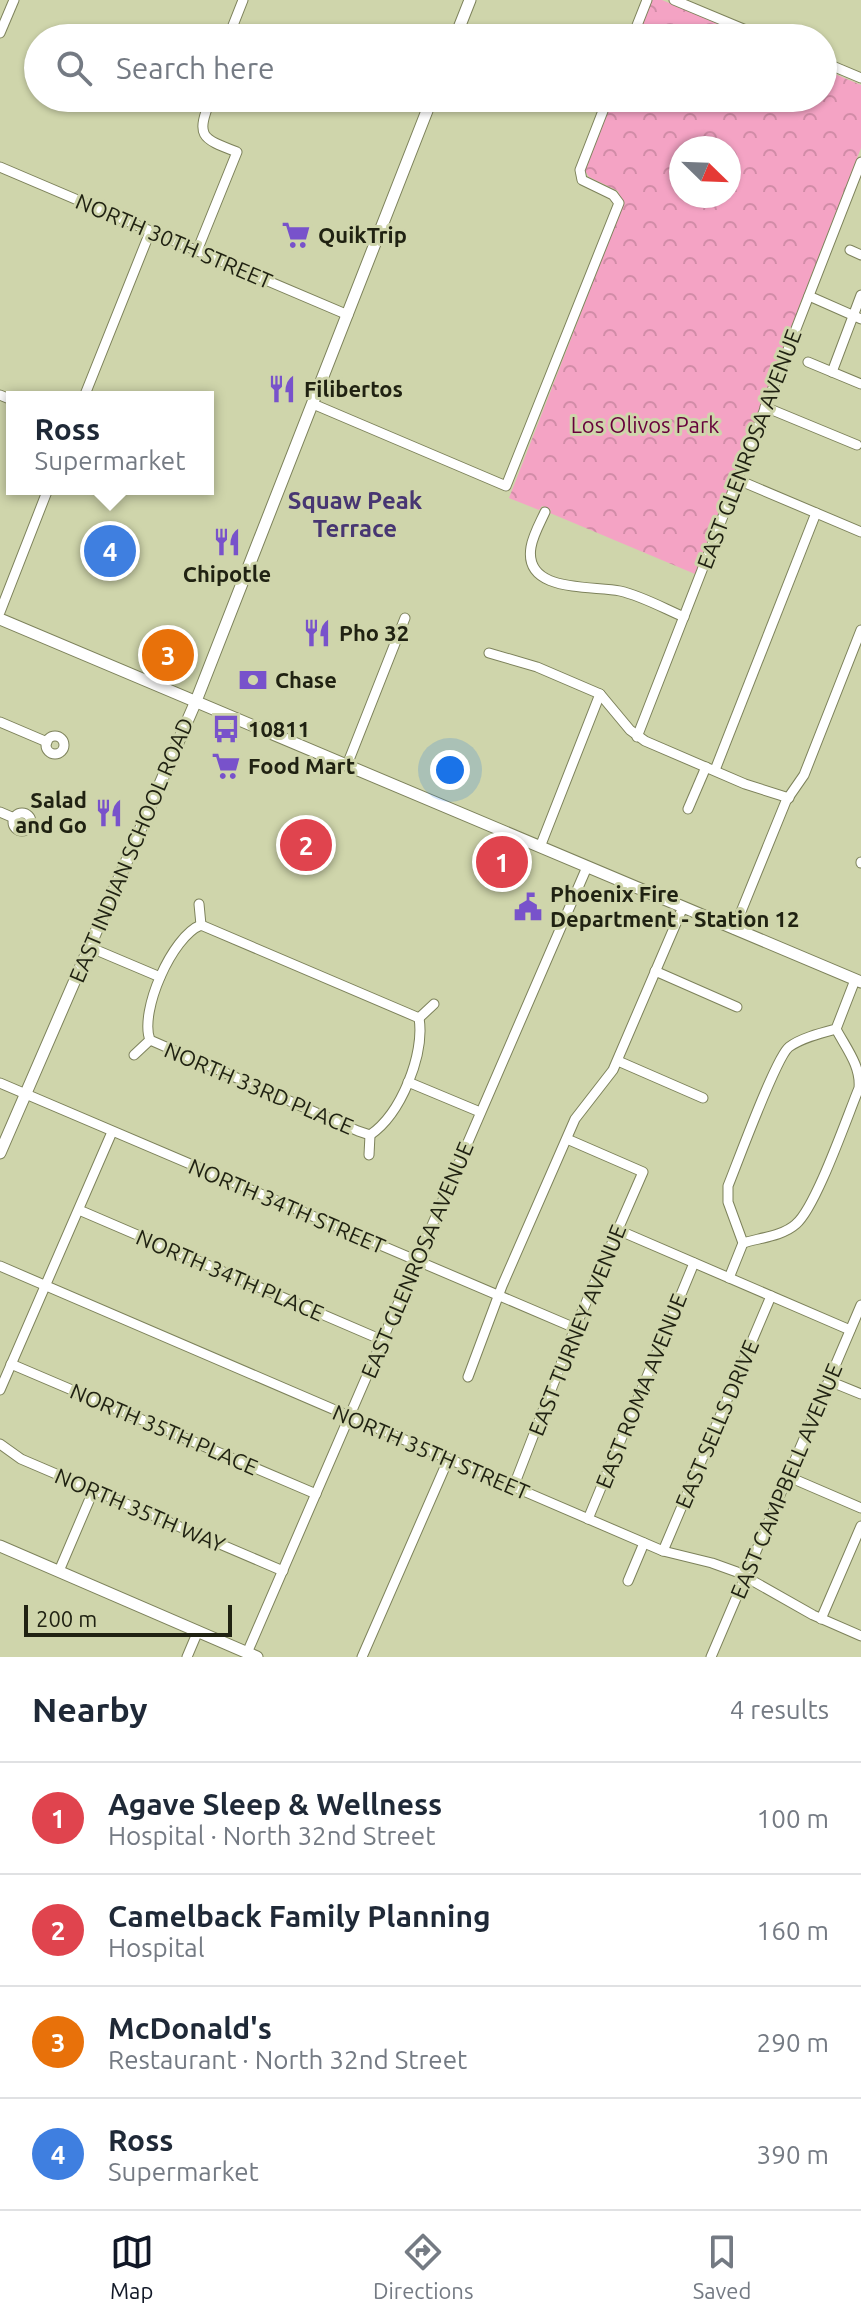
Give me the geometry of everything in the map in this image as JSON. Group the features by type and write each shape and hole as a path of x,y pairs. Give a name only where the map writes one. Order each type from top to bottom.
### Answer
{"main road":[{"path":"461,24 470,0"},
{"name":"EAST INDIAN SCHOOL ROAD","path":"0,1153 196,701 427,112"},
{"path":"0,619 858,981"},
{"path":"1,1550 59,1571 252,1655"}],"street":[{"path":"0,33 14,0"},
{"path":"234,24 243,0"},
{"path":"638,24 647,0"},
{"path":"674,0 731,24"},
{"path":"837,68 861,78"},
{"path":"197,251 237,152 207,141 201,128 206,112"},
{"path":"313,404 506,486 619,203 613,195 582,180 580,170 603,112"},
{"name":"EAST GLENROSA AVENUE","path":"637,737 861,162"},
{"name":"NORTH 30TH STREET","path":"0,167 348,315"},
{"path":"86,391 150,232"},
{"path":"850,250 861,255"},
{"path":"832,372 857,317 861,295"},
{"path":"809,296 857,317"},
{"path":"808,362 861,384"},
{"path":"765,407 857,445"},
{"path":"736,479 861,532"},
{"path":"0,612 46,495"},
{"path":"545,512 531,548 533,564 544,577 560,584 623,592 684,617"},
{"path":"688,809 711,769 816,513"},
{"path":"347,765 405,618"},
{"path":"734,929 789,798 804,775 861,630"},
{"path":"489,653 537,667 600,694 637,737 745,784 789,798"},
{"path":"540,847 600,694"},
{"path":"0,722 47,742"},
{"path":"0,812 14,818"},
{"name":"EAST GLENROSA AVENUE","path":"252,1655 283,1571 587,867"},
{"path":"199,904 201,925 419,1018 434,1004"},
{"path":"468,1377 575,1119 608,1079 618,1061 683,907"},
{"name":"NORTH 33RD PLACE","path":"150,1040 147,1025 150,1006 160,977 185,936 201,925"},
{"path":"89,947 160,977"},
{"path":"655,971 737,1007"},
{"path":"729,1278 743,1243 728,1202 728,1186 768,1087 785,1050 836,1029 858,981"},
{"name":"NORTH 33RD PLACE","path":"370,1135 393,1111 408,1082 421,1029 419,1018"},
{"path":"743,1243 795,1225 806,1213 825,1170 859,1088 860,1077 836,1029"},
{"name":"NORTH 33RD PLACE","path":"134,1055 150,1040"},
{"name":"NORTH 33RD PLACE","path":"150,1040 370,1135"},
{"path":"618,1061 703,1098"},
{"path":"408,1082 480,1112"},
{"name":"NORTH 34TH STREET","path":"0,1083 575,1328"},
{"path":"0,1390 112,1132"},
{"name":"NORTH 33RD PLACE","path":"369,1155 370,1135"},
{"name":"EAST TURNEY AVENUE","path":"513,1488 575,1328 643,1172 567,1139"},
{"name":"NORTH 34TH PLACE","path":"79,1210 382,1340"},
{"path":"618,1230 850,1330"},
{"name":"EAST ROMA AVENUE","path":"588,1519 694,1263"},
{"name":"NORTH 35TH STREET","path":"0,1266 663,1551 722,1566 821,1619 861,1636"},
{"name":"EAST SELLS DRIVE","path":"663,1551 771,1296"},
{"name":"EAST CAMPBELL AVENUE","path":"711,1657 861,1305"},
{"name":"NORTH 35TH PLACE","path":"11,1364 316,1494"},
{"path":"829,1381 861,1394"},
{"name":"NORTH 35TH WAY","path":"0,1444 21,1459 283,1571"},
{"path":"362,1657 448,1460"},
{"path":"789,1477 861,1508"},
{"path":"59,1571 94,1489"},
{"path":"821,1619 861,1526"},
{"path":"628,1581 644,1543"},
{"path":"187,1657 198,1631"}],"green space":[{"path":"652,0 662,0 718,24 643,24"},
{"name":"Los Olivos Park","path":"837,75 861,85 861,148 695,574 550,513 551,510 542,506 539,510 509,498 622,208 618,191 589,177 585,171 608,112 837,112"}],"place":[{"name":"QuikTrip","path":"296,235"},
{"name":"Filibertos","path":"282,389"},
{"name":"Chipotle","path":"227,542"},
{"name":"Ross","path":"110,551"},
{"name":"Pho 32","path":"317,633"},
{"name":"McDonald's","path":"168,655"},
{"name":"Chase","path":"253,680"},
{"name":"10811","path":"226,729"},
{"name":"Food Mart","path":"226,766"},
{"name":"Salad and Go","path":"109,813"},
{"name":"Camelback Family Planning","path":"306,845"},
{"name":"Agave Sleep & Wellness","path":"502,862"},
{"name":"Phoenix Fire Department - Station 12","path":"528,907"}],"district":[{"name":"Squaw Peak Terrace","path":"355,515"}]}
